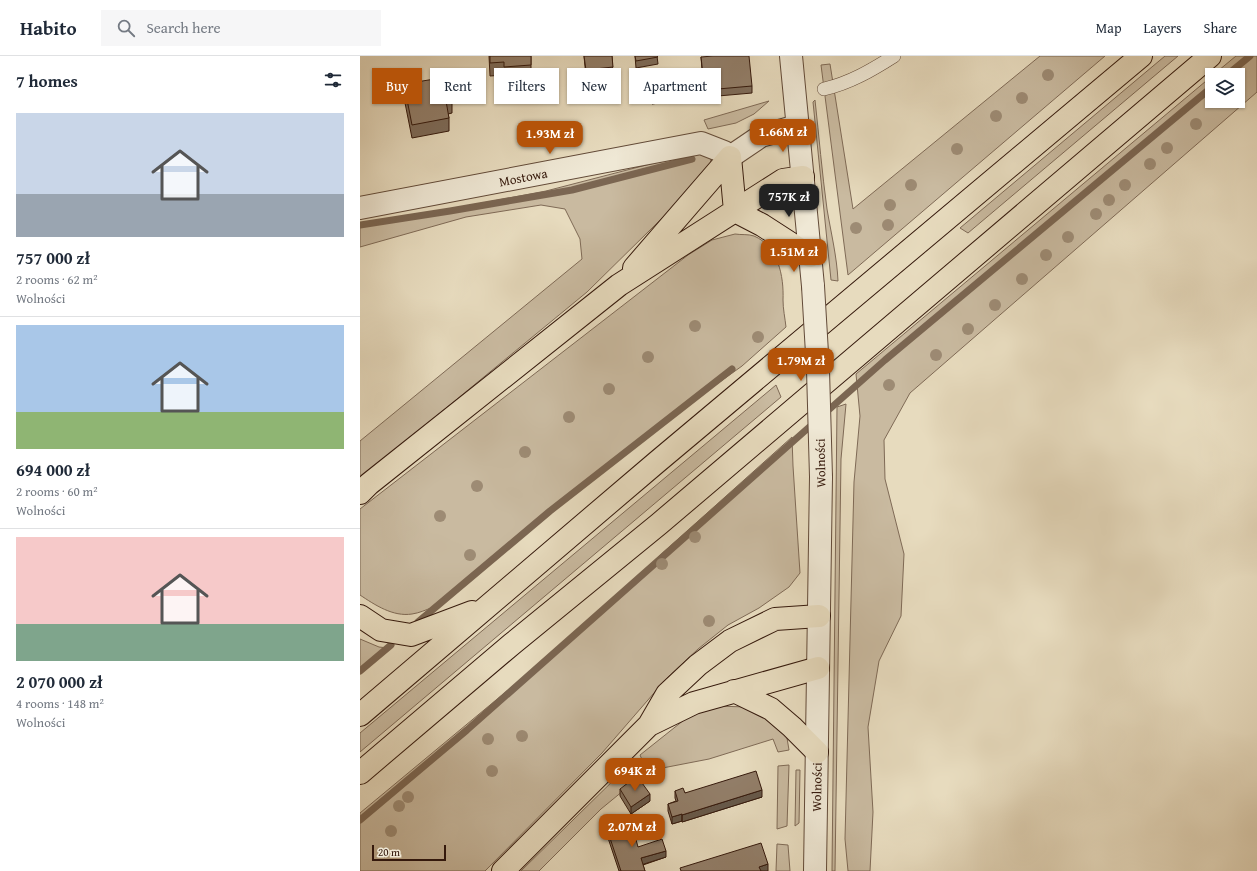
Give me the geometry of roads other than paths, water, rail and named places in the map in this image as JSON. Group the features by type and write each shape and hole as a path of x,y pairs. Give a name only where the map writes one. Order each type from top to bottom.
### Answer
{"main road":[{"path":"360,715 657,462 1141,56"},
{"path":"360,782 367,767 512,644 659,524 1210,56"},
{"path":"730,157 735,211"},
{"path":"619,285 730,157"},
{"path":"360,493 369,484 619,285 783,180 803,177"},
{"path":"735,211 768,229 810,256"},
{"path":"360,616 381,630 411,634 487,607"},
{"path":"503,871 649,725 668,694 698,665 730,641 775,619 819,616"},
{"path":"649,725 694,703 818,668"},
{"path":"734,691 771,709 792,727 816,752"}],"street":[{"name":"Wolności","path":"791,56 813,286 818,370 821,477 815,871"},
{"path":"730,157 761,136 797,126"},
{"name":"Mostowa","path":"360,208 701,144 724,152 730,157"}],"lane":[{"path":"824,89 839,86 852,80 871,71 894,56"}],"waterway":[{"path":"1235,68 1250,56"},
{"path":"824,414 885,360 1205,93"},
{"path":"360,225 572,190 692,159"},
{"path":"418,622 550,511 732,369"},
{"path":"360,820 467,730 815,422"},
{"path":"360,671 391,645"}]}
